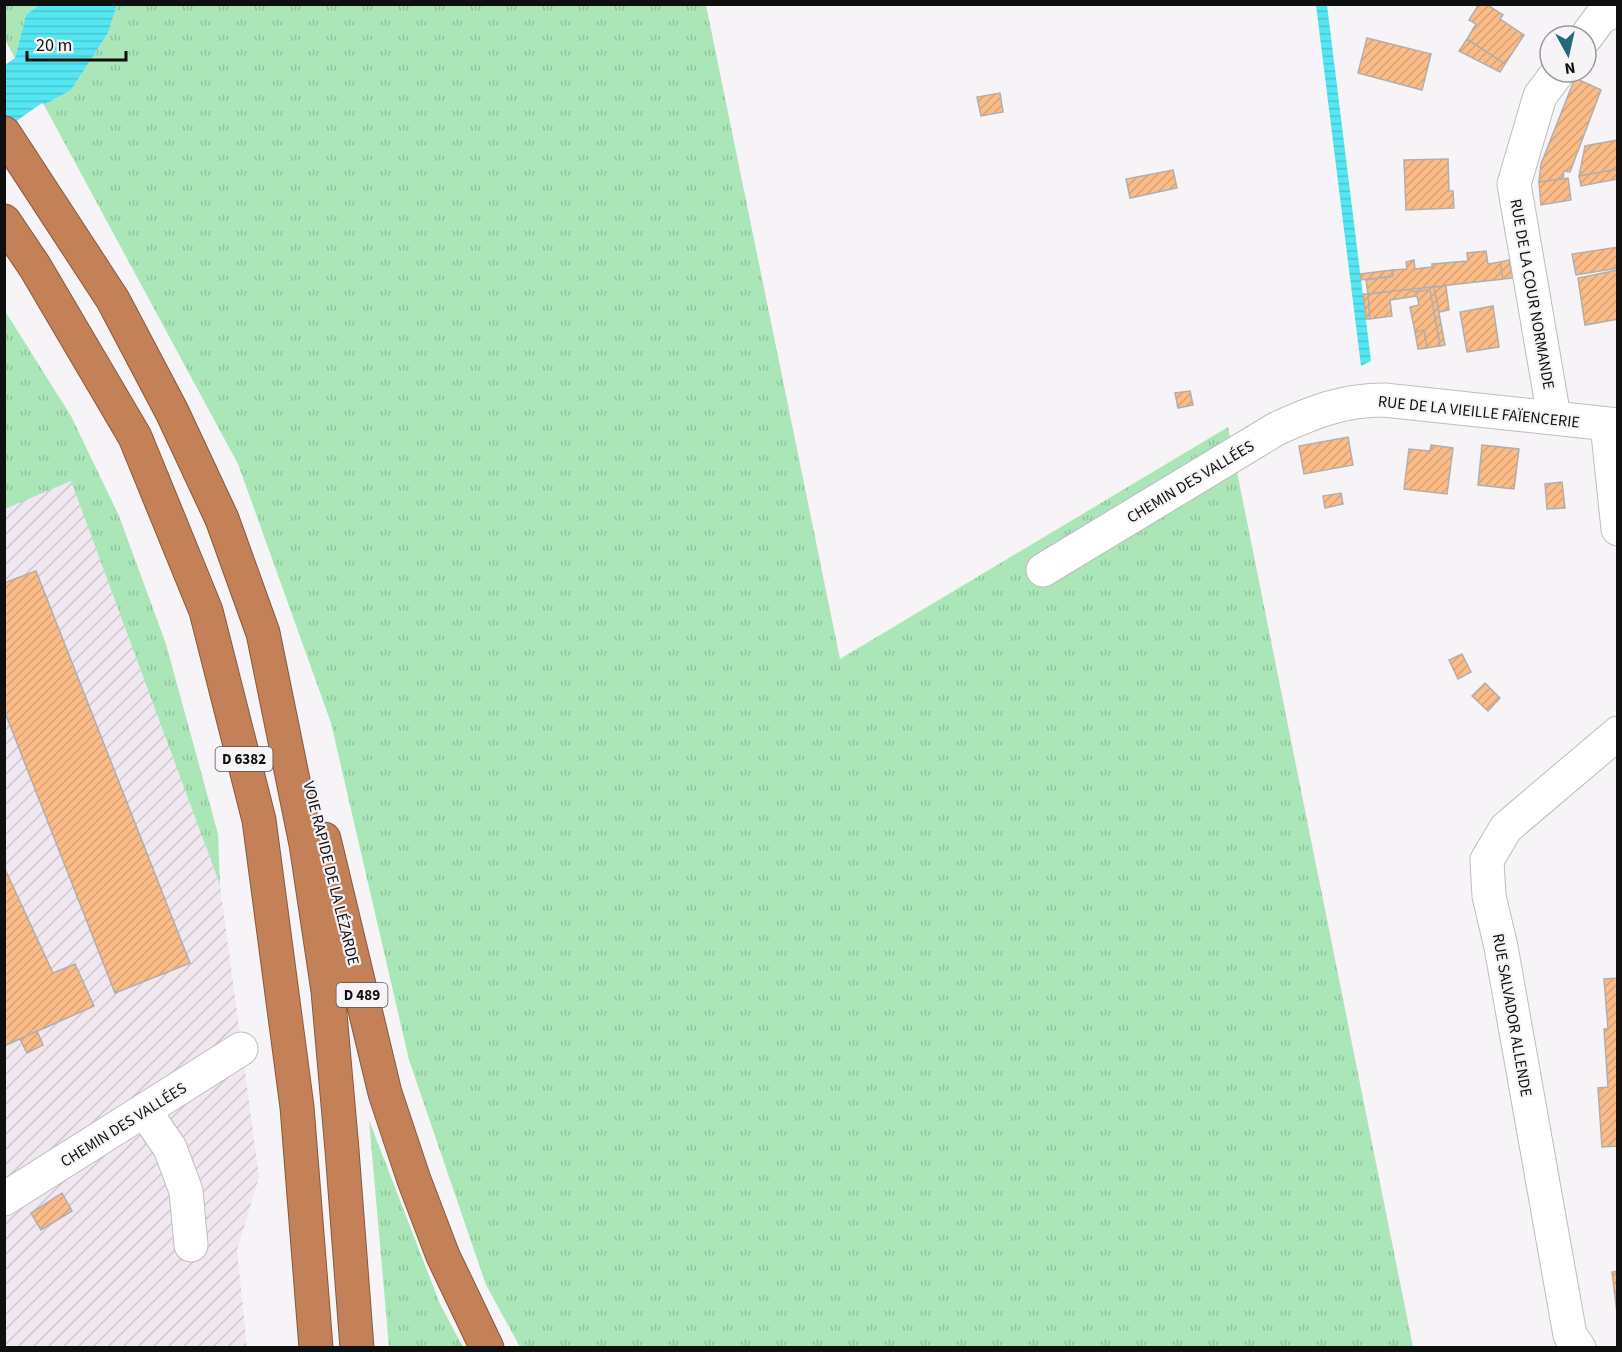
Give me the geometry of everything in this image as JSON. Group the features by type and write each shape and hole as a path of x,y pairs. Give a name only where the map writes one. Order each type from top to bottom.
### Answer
{"highway":[{"name":"D 6382","path":"9,140 113,300 172,412 222,519 262,633 306,844 328,991 357,1347"},
{"name":"D 6382","path":"4,221 35,267 135,437 206,611 259,820 297,1107 316,1347"},
{"name":"VOIE RAPIDE DE LA LÉZARDE","path":"262,633 309,779 384,1093 443,1256 487,1347"}],"street":[{"path":"1596,24 1600,18 1617,8"},
{"name":"RUE DE LA COUR NORMANDE","path":"1549,84 1540,96 1514,184 1554,417"},
{"name":"RUE DE LA VIEILLE FAÏENCERIE","path":"1341,404 1362,400 1384,400 1612,425"},
{"name":"CHEMIN DES VALLÉES","path":"1043,570 1276,429 1341,404"},
{"path":"1612,425 1617,529"},
{"name":"RUE SALVADOR ALLENDE","path":"1579,1347 1570,1335 1501,947 1489,896 1487,860 1506,828 1617,733"},
{"name":"CHEMIN DES VALLÉES","path":"4,1199 241,1049"},
{"path":"144,1110 170,1148 186,1191 191,1245"}],"shaded area":[{"path":"71,480 220,885 259,1177 237,1250 247,1347 5,1347 4,509"}],"green space":[{"path":"4,5 39,5 26,15 15,58 5,40"},
{"path":"117,5 706,5 840,659 1228,427 1413,1347 520,1347 486,1285 409,1060 331,723 238,464 44,105 71,90 108,33"},
{"path":"5,311 71,416 119,516 166,644 218,834 220,885 71,481 5,509"},
{"path":"369,1120 440,1304 463,1347 389,1347"}],"water":[{"path":"39,5 117,5 108,33 71,90 44,105 42,103 5,129 5,65 15,58 26,15"},
{"path":"1316,5 1327,5 1371,361 1361,366"}],"building":[{"path":"1479,4 1486,4 1503,15 1500,19 1524,35 1505,64 1467,39 1476,24 1469,20"},
{"path":"1367,38 1431,54 1422,90 1358,73"},
{"path":"1467,39 1505,64 1500,72 1459,51"},
{"path":"1573,84 1588,84 1601,90 1570,172 1564,171 1563,179 1539,182 1541,164"},
{"path":"1000,93 1003,112 981,116 977,97"},
{"path":"1618,140 1618,169 1579,176 1585,146"},
{"path":"1448,159 1449,191 1453,191 1454,208 1406,210 1404,160"},
{"path":"1618,169 1618,179 1581,186 1579,176"},
{"path":"1173,170 1177,188 1130,198 1126,179"},
{"path":"1568,178 1571,200 1541,205 1539,182"},
{"path":"1618,247 1618,268 1576,275 1572,254"},
{"path":"1486,251 1488,264 1500,262 1503,279 1368,294 1366,280 1393,276 1392,270 1407,269 1406,262 1414,260 1415,269 1432,267 1432,264 1468,261 1467,253"},
{"path":"1509,260 1513,278 1503,279 1500,262"},
{"path":"1392,270 1393,276 1361,280 1360,274"},
{"path":"1618,270 1618,319 1585,325 1578,278"},
{"path":"1446,286 1449,310 1439,312 1434,287"},
{"path":"1434,287 1445,345 1440,346 1430,290 1413,292 1412,289"},
{"path":"1412,289 1413,292 1430,290 1440,346 1427,348 1424,330 1415,332 1410,307 1419,305 1417,296 1390,300 1392,316 1370,319 1368,294"},
{"path":"1363,294 1368,294 1370,319 1366,319"},
{"path":"1493,306 1499,347 1467,352 1460,312"},
{"path":"1424,330 1427,348 1418,349 1415,332"},
{"path":"1190,391 1193,405 1178,408 1175,393"},
{"path":"1348,437 1353,465 1304,474 1299,446"},
{"path":"1431,445 1453,448 1447,494 1404,489 1409,449 1430,451"},
{"path":"1482,445 1519,449 1514,489 1478,485"},
{"path":"1562,482 1565,508 1547,509 1545,484"},
{"path":"1341,493 1343,504 1325,508 1323,496"},
{"path":"36,571 190,963 115,993 4,710 4,583"},
{"path":"1462,654 1471,672 1458,679 1449,660"},
{"path":"1485,683 1500,698 1488,711 1472,696"},
{"path":"4,867 53,973 75,964 94,1006 4,1046"},
{"path":"1618,978 1618,1146 1602,1147 1598,1088 1608,1087 1604,1029 1608,1029 1604,979"},
{"path":"37,1031 43,1045 27,1053 20,1039"},
{"path":"62,1193 72,1211 41,1230 31,1213"},
{"path":"1618,1271 1618,1313 1617,1313 1612,1272"}]}
